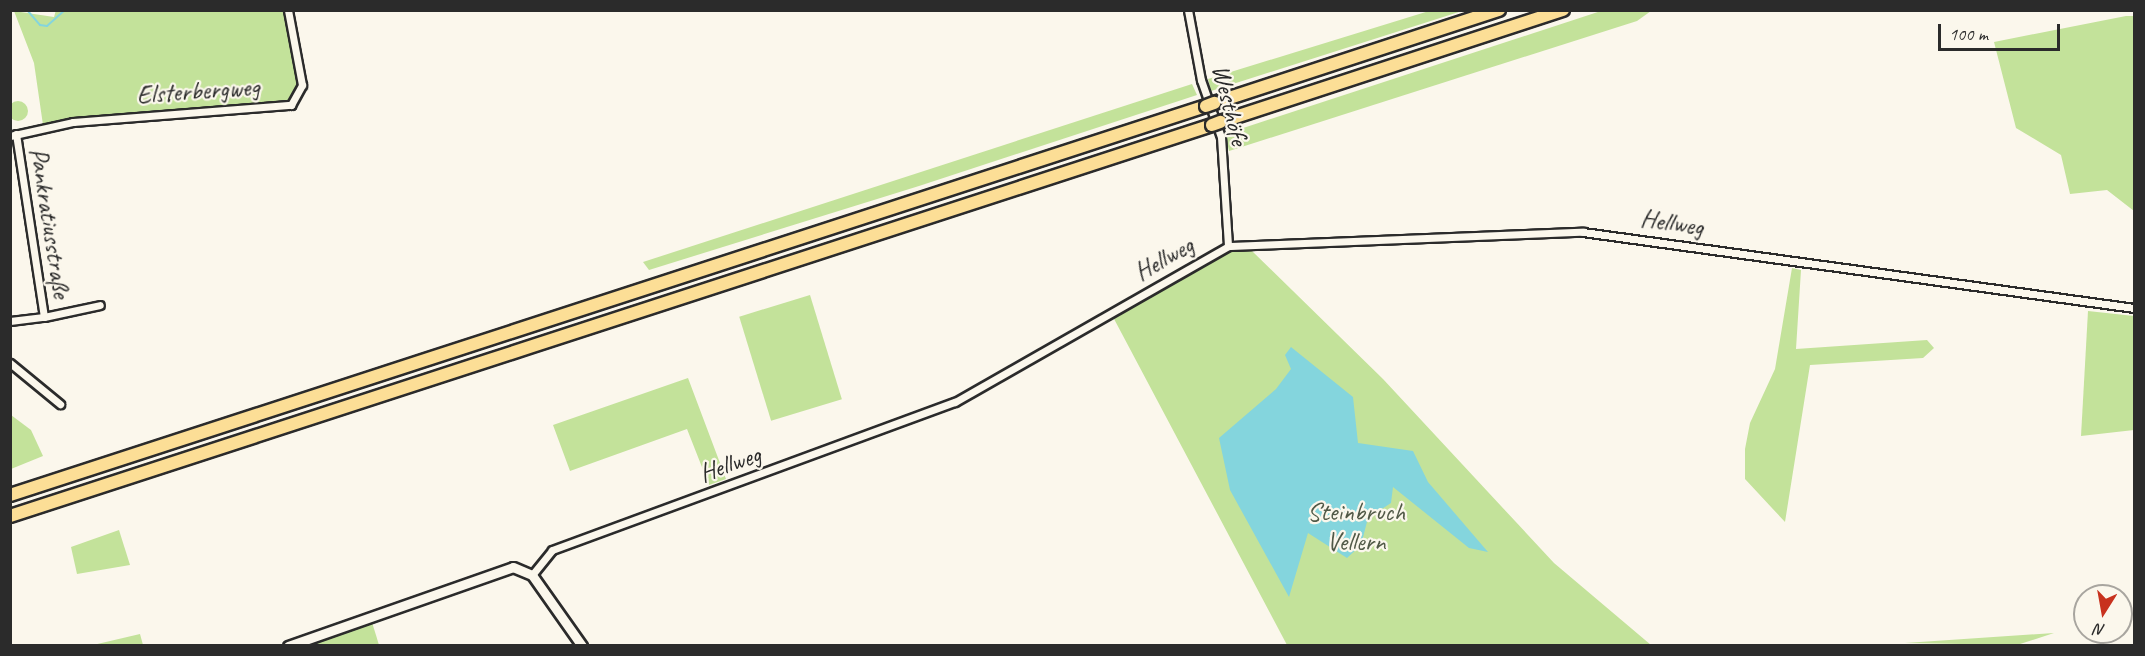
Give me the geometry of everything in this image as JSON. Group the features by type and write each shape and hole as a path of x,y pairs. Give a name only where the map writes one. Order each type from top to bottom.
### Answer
{"highway":[{"path":"10,495 1499,10"},
{"path":"10,516 1563,10"}],"main road":[{"path":"288,645 499,568 532,575 582,645"}],"street":[{"name":"Elsterbergweg","path":"13,135 74,122 291,105 302,85 288,10"},
{"name":"Westhöfe","path":"1188,10 1221,137 1228,246"},
{"name":"Pankratiusstraße","path":"13,135 44,317"},
{"name":"Hellweg","path":"532,575 552,550 955,402 1228,246 1583,232 2134,308"},
{"name":"Pankratiusstraße","path":"10,321 44,317 100,304"},
{"path":"10,363 60,404"}],"green space":[{"path":"56,10 285,11 299,85 290,102 43,125 34,63 14,11 54,17"},
{"path":"1604,10 1651,11 1637,21 1229,151 1225,134"},
{"path":"1429,11 1462,11 1211,91 1208,79"},
{"path":"2134,16 2134,211 2107,190 2070,194 2061,155 2016,128 1994,42"},
{"path":"1192,84 1197,95 919,186 649,270 643,262"},
{"path":"18,101 25,104 28,111 25,118 18,121 11,118 8,111 11,104"},
{"name":"Steinbruch Vellern","path":"1228,246 1252,251 1383,379 1554,563 1651,645 1287,645 1113,317"},
{"path":"1792,268 1801,270 1796,349 1927,340 1934,348 1923,358 1810,365 1785,522 1745,479 1745,449 1750,423 1775,369"},
{"path":"810,295 842,399 771,421 739,317"},
{"path":"2088,311 2134,316 2134,430 2081,436"},
{"path":"688,378 726,479 709,485 687,429 570,471 553,425"},
{"path":"11,415 31,430 43,456 11,469"},
{"path":"119,530 130,565 77,574 71,547"},
{"path":"371,619 379,645 304,646"},
{"path":"2054,633 2017,645 1905,643"},
{"path":"140,634 143,645 93,645"}],"water":[{"path":"1291,347 1353,397 1358,443 1413,451 1428,482 1488,552 1469,548 1393,487 1391,503 1368,518 1361,545 1347,558 1308,533 1289,597 1230,490 1219,438 1276,389 1291,369 1285,355"}],"waterway":[{"path":"27,10 40,25 47,26 65,10"},
{"path":"411,10 436,10"}]}
